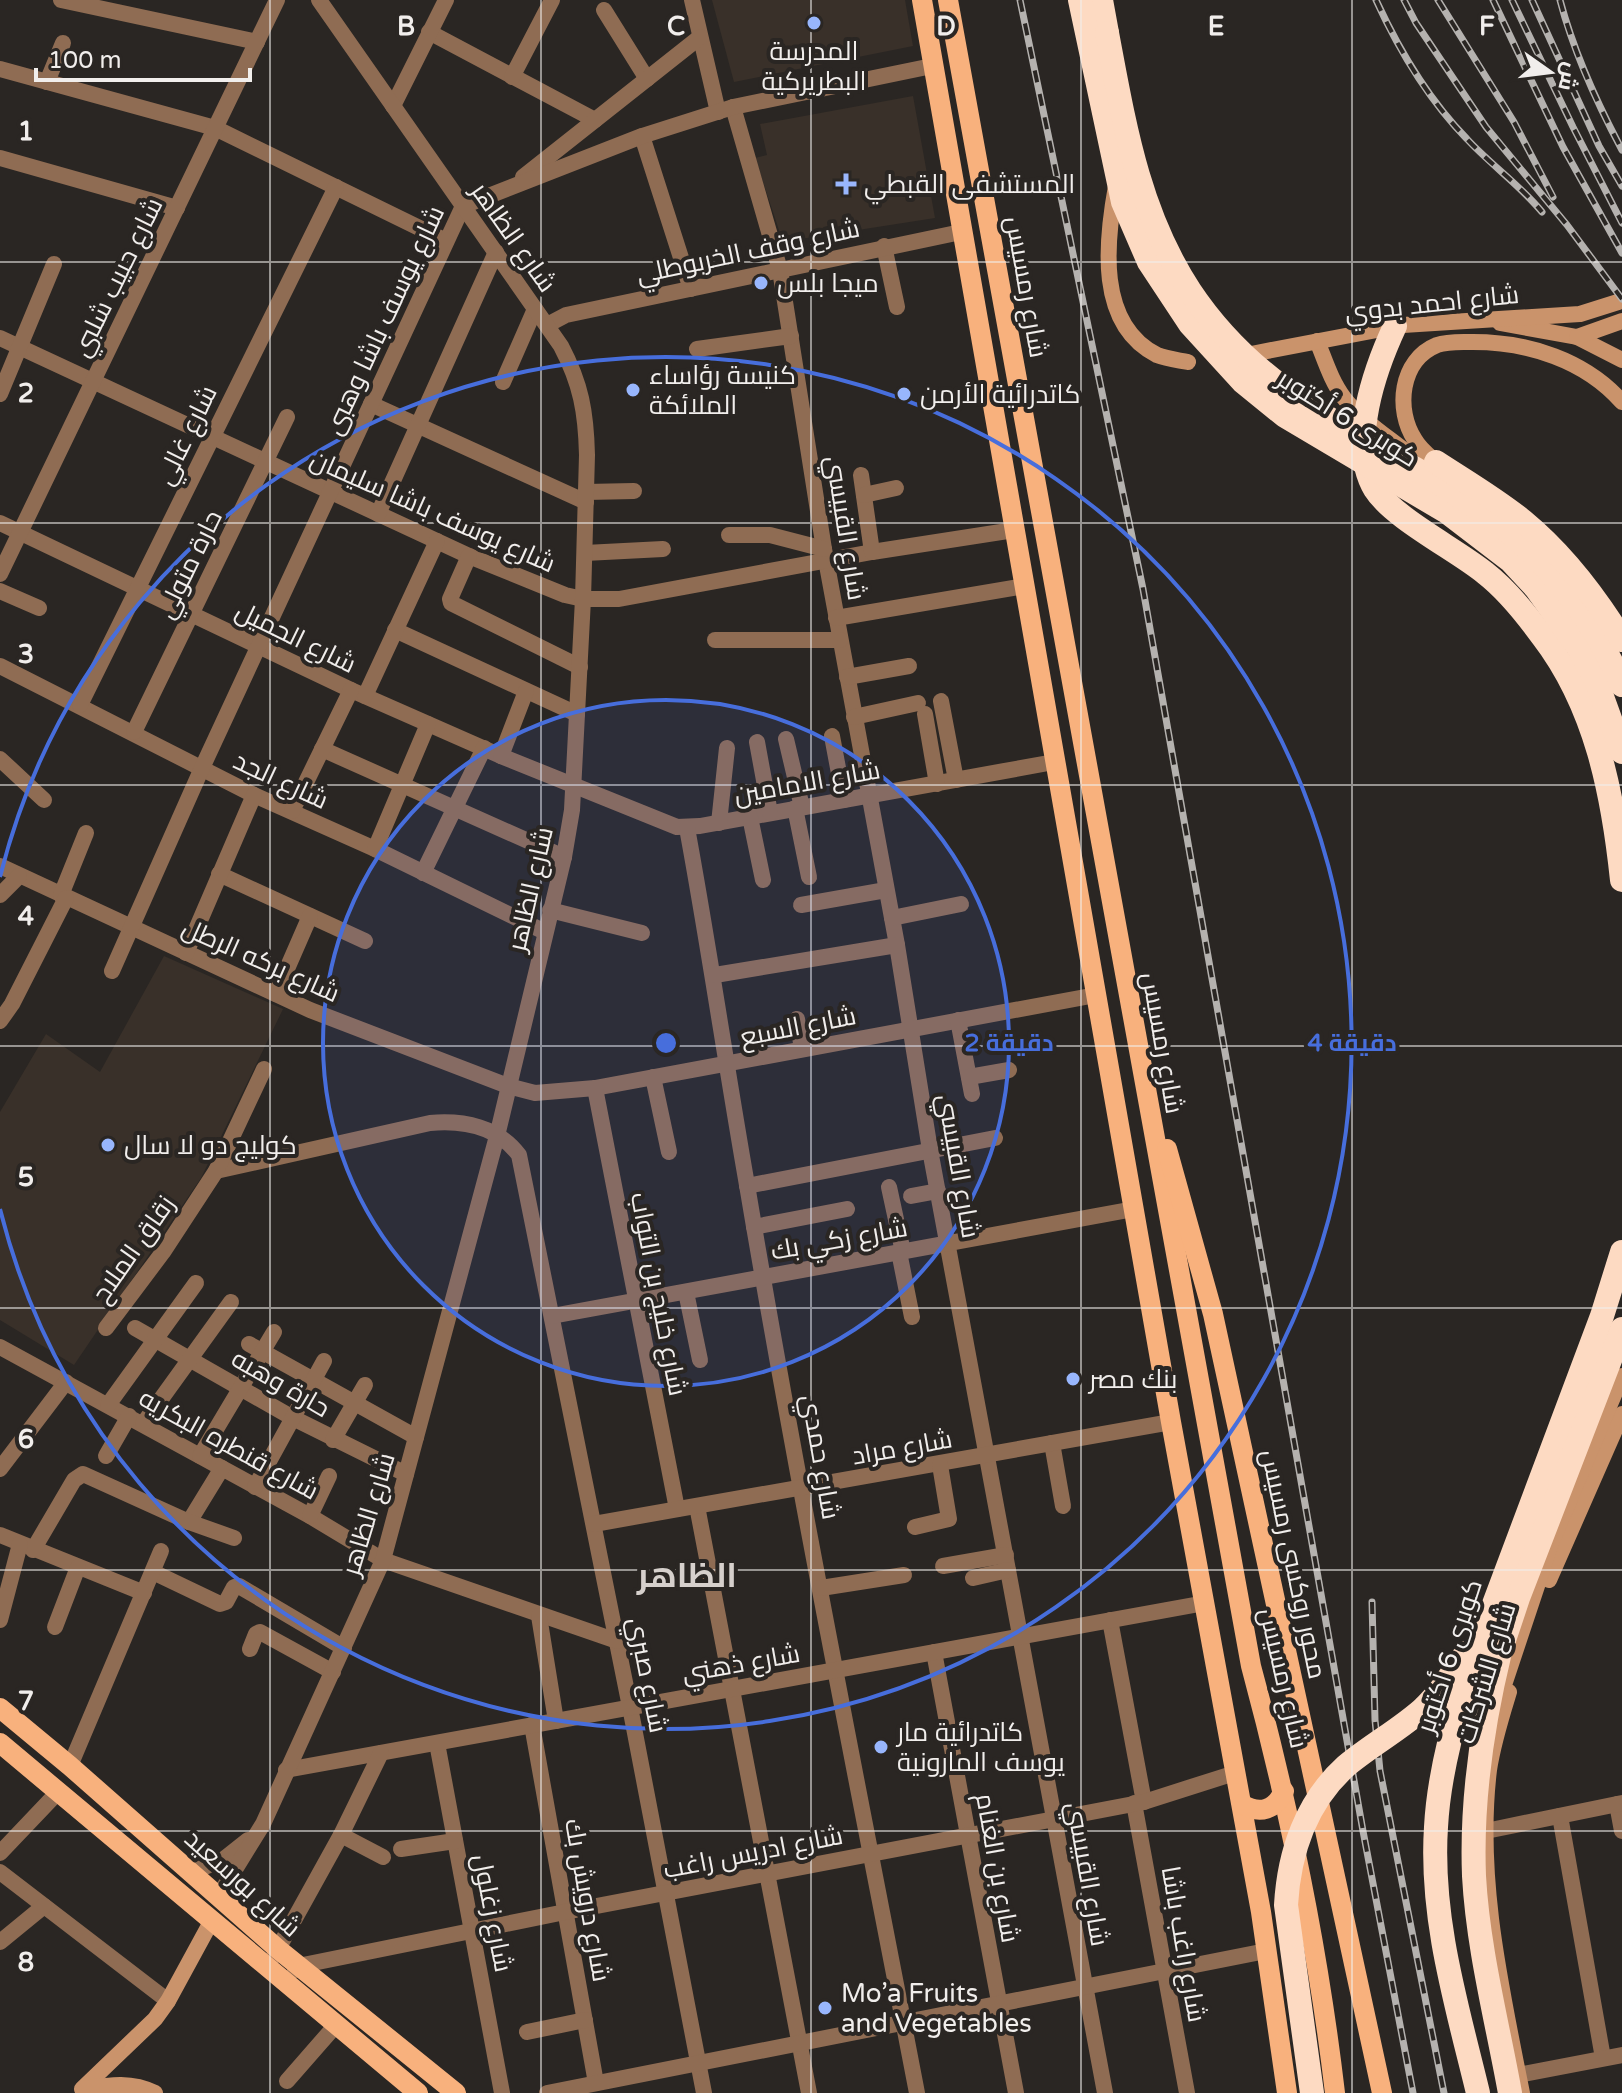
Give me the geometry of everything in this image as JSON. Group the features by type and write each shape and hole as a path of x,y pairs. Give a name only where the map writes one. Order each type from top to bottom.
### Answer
{"highway":[{"name":"كوبرى 6 أكتوبر","path":"1080,0 1123,202 1149,262 1190,324 1243,382 1273,407 1447,512 1511,561 1536,588 1578,647 1596,680 1622,752"},
{"path":"1089,0 1121,170 1143,235 1168,285 1199,329 1266,396 1390,469 1497,541 1543,582 1587,642 1608,681 1622,722"},
{"name":"كوبرى 6 أكتوبر","path":"1101,0 1131,157 1141,192 1171,260 1212,321 1246,357 1292,397 1460,497 1523,544 1575,602 1597,635 1622,685"},
{"path":"1395,326 1380,358 1366,420 1365,459 1369,476 1386,503 1487,574 1545,638 1587,715 1599,749 1616,830 1622,880"},
{"path":"1436,462 1523,521 1569,566 1602,607 1622,640"},
{"name":"كوبرى 6 أكتوبر","path":"1478,2093 1447,1963 1436,1886 1436,1826 1457,1708 1602,1316 1622,1252"},
{"path":"1487,2093 1503,2076 1459,1937 1453,1882 1451,1807 1457,1769 1475,1691 1494,1629 1594,1369 1618,1324 1622,1289"},
{"name":"كوبرى 6 أكتوبر","path":"1503,2076 1474,1877 1475,1806 1486,1707 1518,1598 1618,1324"},
{"path":"1312,2093 1286,1905 1287,1879 1298,1838 1311,1809 1327,1786 1346,1767 1408,1723 1425,1707 1486,1624"}],"main road":[{"path":"922,0 1171,1422 1261,1912 1287,2093"},
{"name":"شارع رمسيس","path":"948,0 1251,1666 1284,1791 1310,1914 1335,2093"},
{"path":"1089,0 1121,149 1108,247 1113,296 1128,328 1147,348 1165,358 1188,362"},
{"name":"شارع احمد بدوي","path":"1251,354 1395,326 1479,318 1580,314 1618,302"},
{"path":"1479,318 1577,337 1622,360"},
{"path":"1577,337 1622,321"},
{"path":"1317,341 1343,397 1366,420 1416,460 1523,534 1600,615 1622,625"},
{"path":"1436,462 1410,431 1403,408 1403,391 1414,362 1425,351 1439,344 1488,342 1556,356 1587,370 1622,402"},
{"name":"محور روكسى رمسيس","path":"1138,1050 1213,1314 1382,2093"},
{"path":"1618,1324 1622,1348"},
{"path":"1594,1369 1605,1361 1622,1359 1612,1341 1618,1324"},
{"name":"شارع الشركات","path":"1519,2093 1483,1899 1480,1820 1484,1764 1496,1711 1552,1541 1622,1376"},
{"name":"شارع الشركات","path":"1519,2093 1503,2076 1487,1882 1486,1831 1494,1745 1519,1657 1540,1601 1622,1414"},
{"name":"شارع بورسعيد","path":"0,1708 279,1950 291,1974 336,2025 418,2093"},
{"name":"شارع بورسعيد","path":"0,1743 264,1966 291,1974 456,2093"},
{"path":"1242,1804 1251,1810 1262,1811 1279,1801 1284,1791"},
{"path":"1261,1912 1268,1904 1286,1898 1304,1906 1310,1914"},
{"path":"80,2091 140,2036 168,2001 211,1922"},
{"path":"80,2091 121,2084 155,2093"}],"street":[{"path":"61,0 257,42"},
{"name":"شارع حبيب شلبي","path":"0,574 277,0"},
{"path":"393,106 446,0"},
{"path":"512,77 552,0"},
{"name":"شارع القبيسي","path":"692,0 700,37 780,270 825,555 912,1029 930,1150 1105,2093"},
{"name":"شارع الظاهر","path":"218,1897 263,1824 383,1560 497,1136 564,857 575,787 586,497 586,417 579,383 547,325 322,2"},
{"path":"604,10 647,79"},
{"path":"429,32 595,120"},
{"path":"511,187 700,37"},
{"path":"47,82 63,43"},
{"name":"شارع يوسف باشا وهبى","path":"112,971 202,768 463,206 642,136 726,110 932,66"},
{"path":"0,69 215,128 446,241"},
{"path":"642,136 691,289"},
{"path":"0,158 177,208"},
{"name":"شارع غالي","path":"80,705 336,187"},
{"name":"شارع وقف الخربوطلي","path":"547,325 566,315 961,232"},
{"path":"884,246 897,307"},
{"path":"378,514 496,252"},
{"path":"0,394 54,264"},
{"path":"503,382 535,309"},
{"path":"697,349 791,336"},
{"name":"شارع يوسف باشا سليمان","path":"0,338 469,556 545,589 583,599 636,597 825,555 872,552 1014,530"},
{"path":"371,404 586,497 634,491"},
{"name":"حارة متولي","path":"134,732 287,417"},
{"path":"861,475 872,552"},
{"path":"864,495 896,488"},
{"name":"شارع الجميل","path":"0,523 358,693 575,787"},
{"path":"729,535 770,535 825,555"},
{"path":"292,811 322,749 395,630 437,541"},
{"path":"585,553 663,549"},
{"path":"469,556 451,603 580,667"},
{"path":"836,618 1024,586"},
{"path":"0,591 39,608"},
{"path":"395,630 577,714"},
{"path":"715,640 840,640"},
{"name":"شارع الجد","path":"0,666 254,795 375,849 545,932"},
{"path":"847,677 909,666"},
{"path":"501,756 526,691"},
{"path":"941,701 956,780"},
{"path":"854,717 922,709 937,784"},
{"path":"375,849 428,724"},
{"path":"832,736 844,800"},
{"path":"786,739 809,877"},
{"path":"757,742 770,813"},
{"path":"423,873 484,748"},
{"path":"719,823 727,748"},
{"path":"322,749 564,857"},
{"path":"0,759 44,800"},
{"name":"شارع الامامين","path":"575,787 664,823 687,828 1054,762"},
{"path":"186,953 254,795"},
{"path":"750,817 763,880"},
{"name":"شارع حمدي","path":"687,828 715,975 754,1227 917,2093"},
{"path":"0,1021 12,1004 63,896 86,833"},
{"name":"شارع بركه الرطل","path":"0,866 310,1010 508,1086"},
{"path":"219,874 365,941"},
{"path":"0,895 19,876"},
{"path":"801,905 886,890"},
{"path":"892,918 961,904"},
{"path":"550,910 642,933"},
{"path":"276,994 310,916"},
{"path":"715,975 897,945"},
{"name":"شارع السبع","path":"508,1086 535,1093 595,1088 1096,995"},
{"path":"797,1019 802,1049"},
{"path":"958,1020 970,1085 1009,1070"},
{"name":"زقاق الملاح","path":"106,1328 163,1252 216,1171 264,1069"},
{"path":"653,1077 669,1152"},
{"name":"شارع خليج بن التواب","path":"595,1088 677,1509"},
{"path":"216,1171 430,1123 453,1121 476,1125 497,1136"},
{"name":"شارع صبري","path":"497,1136 510,1143 519,1155 523,1169 704,2093"},
{"path":"747,1186 995,1138"},
{"path":"889,1187 912,1317"},
{"path":"911,1196 938,1191"},
{"path":"754,1227 847,1209"},
{"name":"شارع زكي بك","path":"552,1316 1134,1209"},
{"path":"108,1405 196,1283"},
{"path":"686,1292 700,1360"},
{"path":"106,1456 191,1358 231,1302"},
{"name":"حارة وهبه","path":"135,1328 333,1440 406,1474"},
{"path":"200,1456 241,1388 256,1347 274,1332"},
{"name":"شارع قنطره البكريه","path":"0,1347 310,1516 383,1560 617,1641"},
{"path":"256,1347 416,1437"},
{"path":"255,1487 324,1361"},
{"path":"0,1469 66,1382"},
{"path":"333,1440 365,1385"},
{"name":"شارع مراد","path":"594,1524 1171,1422"},
{"path":"1052,1443 1063,1506"},
{"path":"915,1527 949,1519 940,1465"},
{"path":"189,1522 222,1468"},
{"path":"0,1620 27,1547 74,1480 83,1474 189,1522 234,1538"},
{"path":"310,1516 329,1476"},
{"path":"697,1506 809,2093"},
{"path":"0,1535 144,1593"},
{"path":"70,1766 161,1551"},
{"path":"943,1566 1007,1563"},
{"path":"973,1578 1007,1563"},
{"path":"55,1627 78,1567"},
{"path":"153,1572 220,1604 226,1602 234,1587 239,1586 344,1648"},
{"path":"821,1588 904,1575"},
{"name":"شارع ذهني","path":"286,1770 1205,1603"},
{"path":"539,1616 556,1721"},
{"name":"شارع راغب باشا","path":"1110,1620 1164,1972 1187,2093"},
{"path":"250,1649 256,1634 260,1632 333,1672"},
{"name":"شارع بن الغنام","path":"934,1652 1016,2093"},
{"name":"شارع درويش بك","path":"532,1725 596,2083"},
{"name":"شارع زغلول","path":"437,1743 502,2093"},
{"path":"264,1966 279,1950 381,1753"},
{"name":"شارع ادريس راغب","path":"291,1974 565,1912 1139,1802 1235,1773"},
{"path":"0,1853 59,1791"},
{"path":"1486,1831 1619,1804 1622,1831"},
{"path":"1560,1816 1603,2058"},
{"name":"شارع الظاهر","path":"192,1872 208,1868 231,1854 263,1824"},
{"path":"341,1835 383,1857"},
{"path":"401,1849 455,1841"},
{"path":"0,1872 168,2001"},
{"path":"0,1942 44,1906"},
{"path":"547,2093 1266,1951"},
{"path":"527,2032 585,2020"},
{"path":"287,2081 336,2025"},
{"path":"1503,2076 1622,2055"}],"shaded area":[{"name":"المدرسة البطريركية","path":"712,0 905,0 913,46 734,82"},
{"name":"المستشفى القبطي","path":"913,96 935,218 794,240 780,233 755,158 767,155 760,124"},
{"name":"كوليج دو لا سال","path":"164,956 283,1009 201,1178 74,1365 0,1320 0,1112 46,1034 100,1072"}],"railway":[{"path":"1020,0 1143,589 1363,1831 1413,2093"},
{"path":"1376,0 1427,91 1453,124 1542,212"},
{"path":"1404,0 1486,127 1567,225 1622,299"},
{"path":"1438,0 1514,122 1553,197"},
{"path":"1493,0 1563,147 1622,253"},
{"path":"1512,0 1622,223"},
{"path":"1532,0 1599,146 1622,186"},
{"path":"1560,0 1587,77 1622,150"},
{"path":"1372,1602 1375,1720 1380,1771 1444,2093"}],"place":[{"name":"المدرسة البطريركية","path":"814,23"},
{"name":"المستشفى القبطي","path":"846,184"},
{"name":"ميجا بلس","path":"761,283"},
{"name":"كنيسة رؤاساء الملائكة","path":"633,390"},
{"name":"كاتدرائية الأرمن","path":"904,394"},
{"name":"كوليج دو لا سال","path":"108,1145"},
{"name":"بنك مصر","path":"1073,1379"},
{"name":"كاتدرائية مار يوسف المارونية","path":"881,1747"},
{"name":"Mo’a Fruits and Vegetables","path":"825,2008"}],"district":[{"name":"الظاهر","path":"687,1575"}]}
